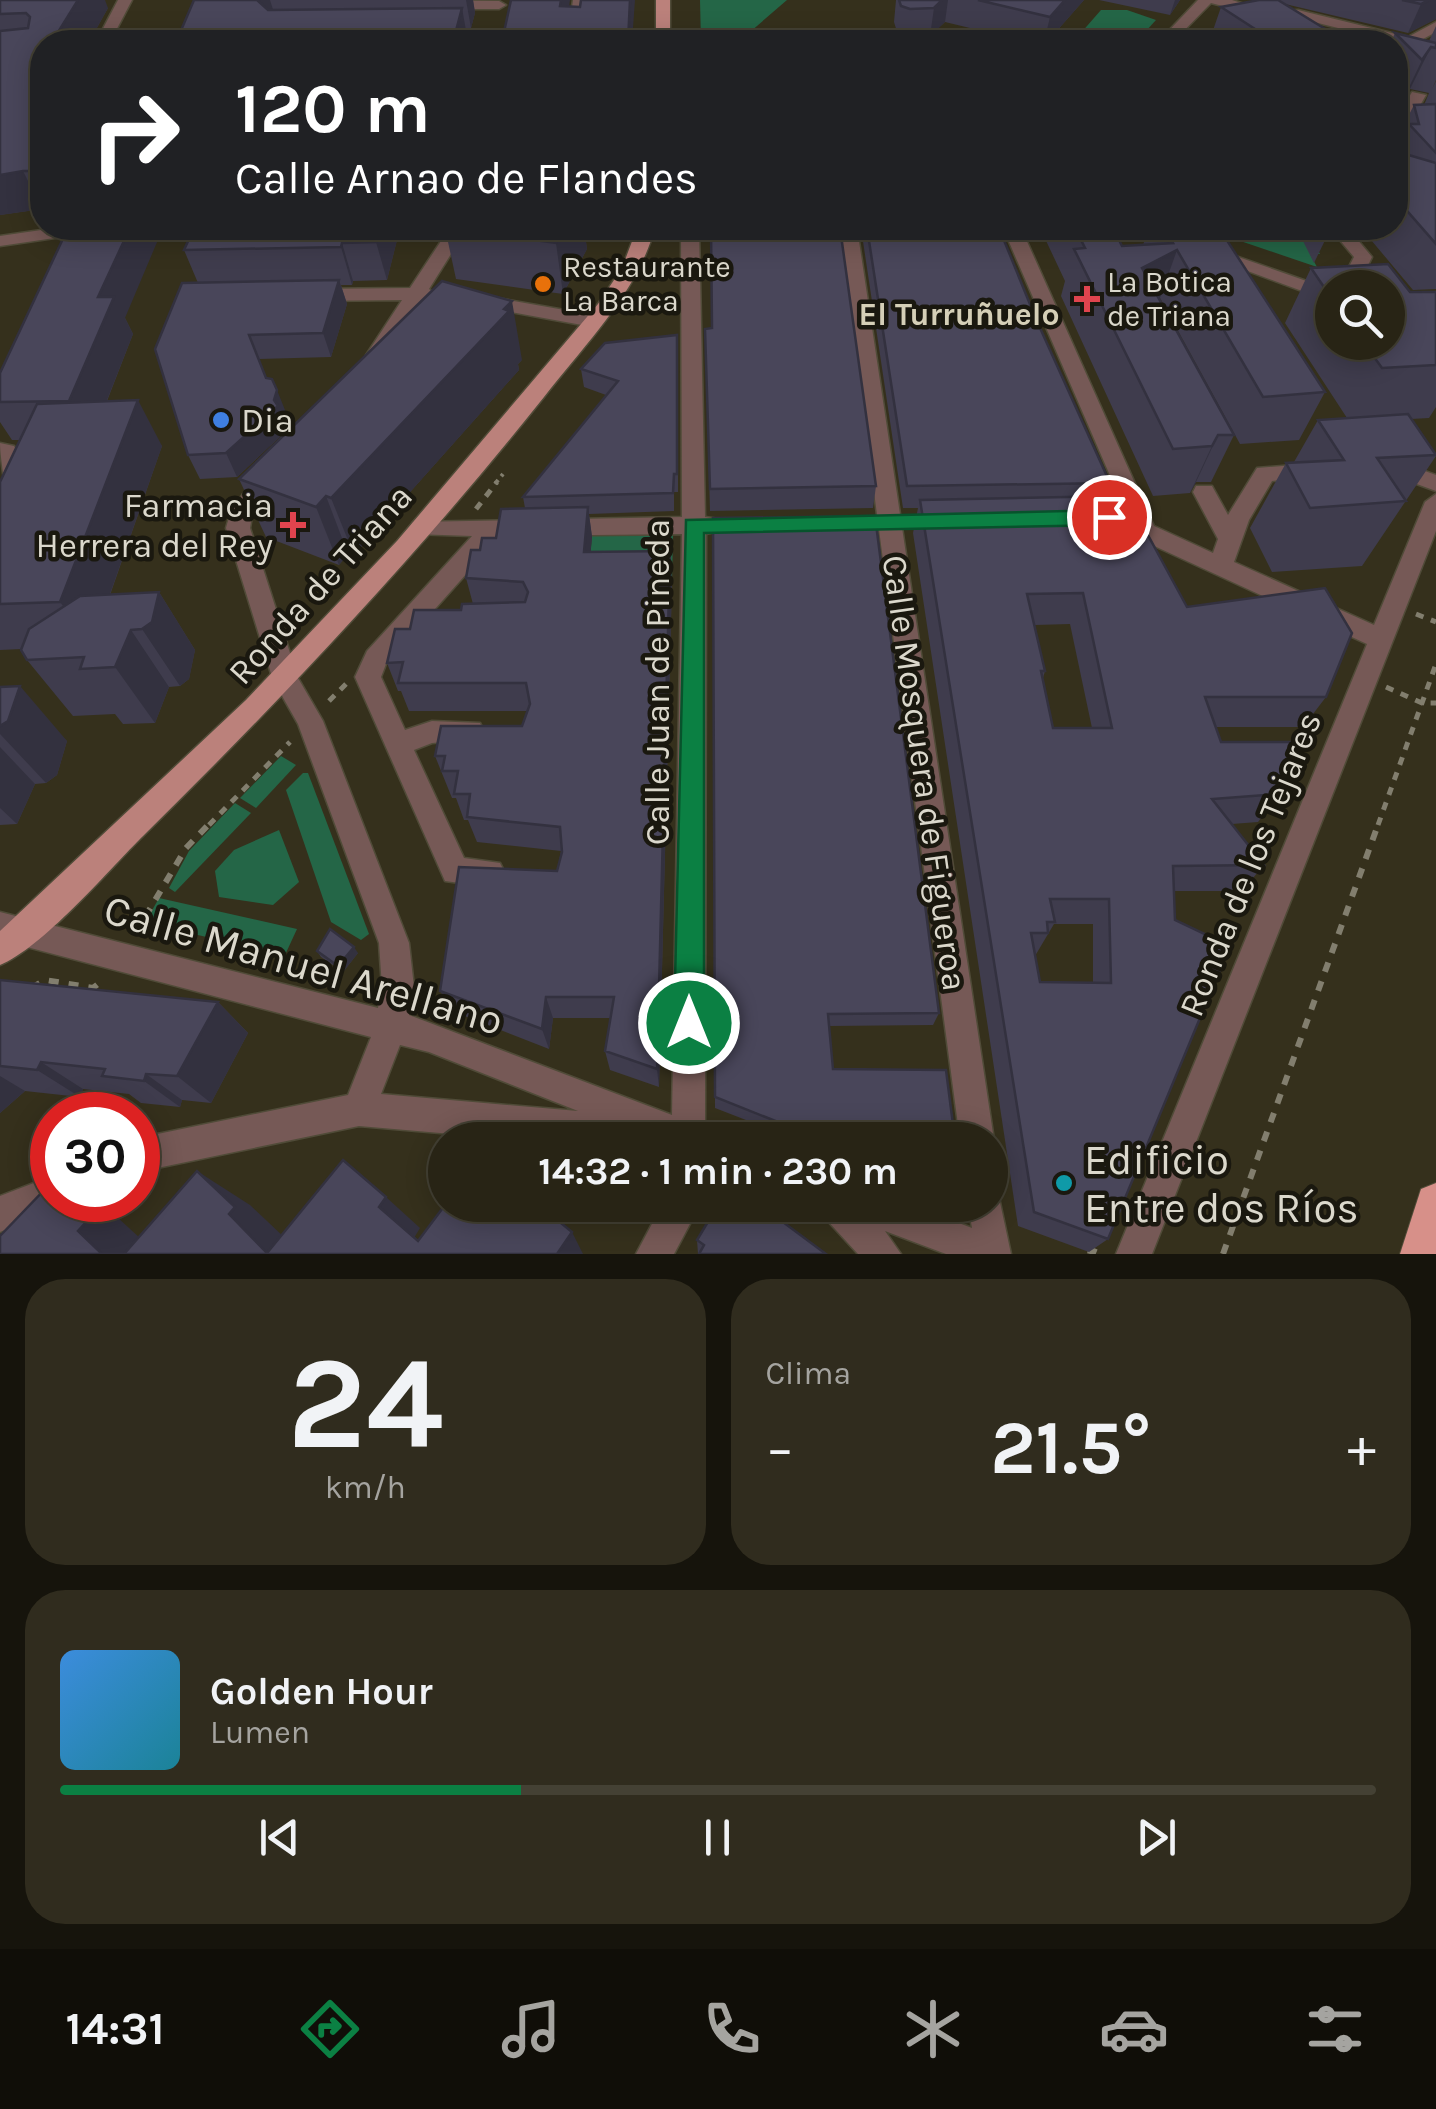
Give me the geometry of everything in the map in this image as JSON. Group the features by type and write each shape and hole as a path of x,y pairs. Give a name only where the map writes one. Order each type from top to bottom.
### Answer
{"highway":[{"path":"1422,1254 1436,1204"}],"main road":[{"path":"663,0 663,30"},
{"name":"Ronda de Triana","path":"8,936 286,680 494,447 616,292 640,240"}],"street":[{"path":"109,30 125,0"},
{"path":"401,0 400,5 501,2 494,30"},
{"path":"576,30 580,0"},
{"path":"1177,30 1206,0"},
{"path":"1215,0 1298,14 1351,30"},
{"path":"1268,9 1339,30"},
{"path":"1408,47 1436,26"},
{"path":"1408,112 1418,95"},
{"path":"0,242 30,234"},
{"path":"75,258 84,240"},
{"path":"361,378 451,240"},
{"name":"Calle Juan de Pineda","path":"690,240 694,525 690,1122"},
{"name":"Calle Mosquera de Figueroa","path":"850,240 974,1122"},
{"path":"1017,240 1128,525 1146,560"},
{"path":"1174,240 1315,290"},
{"path":"1349,240 1362,256 1355,270"},
{"path":"1220,256 1239,288"},
{"path":"296,296 416,293 594,321"},
{"path":"0,450 6,451 17,500 0,543"},
{"path":"294,456 238,520 286,680 310,721 394,943 398,987 391,1026 359,1108"},
{"path":"1374,462 1436,482"},
{"path":"1220,566 1230,538 1265,474 1338,466"},
{"path":"1204,492 1230,538"},
{"name":"Ronda de los Tejares","path":"1134,1254 1436,502"},
{"path":"421,528 733,524"},
{"path":"1128,525 1381,639"},
{"path":"494,527 376,658 368,677 454,871 512,874"},
{"path":"410,618 446,620"},
{"path":"398,744 432,732 502,730"},
{"name":"Calle Manuel Arellano","path":"8,936 102,955 429,1036 647,1122"},
{"path":"160,1150 359,1108 508,1122"},
{"path":"0,1214 30,1202"},
{"path":"26,1240 44,1222"},
{"path":"654,1254 672,1222"},
{"path":"852,1222 883,1254"},
{"path":"909,1222 993,1254 988,1222"}],"path":[{"path":"1223,1254 1436,664"},
{"path":"1365,677 1422,703 1436,703"},
{"path":"128,944 186,848 294,738"},
{"path":"26,992 45,980 93,988 112,970"},
{"path":"1090,1254 1092,1250 1101,1254"}],"green space":[{"path":"700,0 787,0 752,30 701,30"},
{"path":"1101,10 1127,10 1156,20 1147,30 1084,30"},
{"path":"1237,240 1313,240 1320,254 1310,254 1317,267"},
{"path":"673,533 672,581 588,582 592,535"},
{"path":"281,756 296,765 256,808 240,798"},
{"path":"303,773 308,773 369,934 361,940 331,922 286,790"},
{"path":"235,803 251,813 175,892 169,888 189,851"},
{"path":"279,830 299,882 273,905 219,897 215,871 234,850"},
{"path":"159,898 297,929 285,955 145,923"}],"building":[{"path":"0,0 78,0 59,30 30,30 30,171 0,175 0,31 28,28 30,17 26,13 0,14"},
{"path":"194,0 259,0 268,10 462,8 456,30 181,30"},
{"path":"511,0 561,0 560,6 580,7 581,0 630,0 629,30 504,30"},
{"path":"899,0 942,0 934,8 910,9 901,6"},
{"path":"978,0 1065,0 1050,17"},
{"path":"1278,0 1327,30 1256,30 1221,7"},
{"path":"1408,36 1436,43 1436,48 1431,47 1422,60 1408,46"},
{"path":"1436,104 1436,153 1409,124 1419,124 1414,105"},
{"path":"1408,155 1436,163 1436,244 1408,212"},
{"path":"62,240 124,240 98,297 114,297 69,401 0,402 0,373"},
{"path":"189,240 377,240 342,243 341,247 184,250"},
{"path":"711,240 842,240 876,486 710,489 705,329 712,328"},
{"path":"869,240 1004,240 1110,483 907,486"},
{"path":"1081,240 1119,240 1122,246 1173,243 1171,240 1227,240 1325,392 1263,397 1177,250 1142,268 1234,435 1218,435 1212,446 1173,449 1074,249 1085,248"},
{"path":"1388,264 1393,270 1315,270 1315,274 1311,268"},
{"path":"339,280 323,333 249,335 266,378 272,379 277,390 274,400 278,406 226,453 188,455 155,349 182,283"},
{"path":"442,281 512,301 504,309 509,311 331,498 326,496 316,507 239,479"},
{"path":"1405,286 1410,292 1436,292 1436,365 1382,368 1376,360 1405,360"},
{"path":"677,335 677,474 673,493 523,497 618,381 581,369 605,343"},
{"path":"138,400 60,602 0,604 0,482 37,404"},
{"path":"1408,414 1436,455 1377,458 1406,501 1310,508 1286,463 1344,460 1318,420"},
{"path":"1119,496 1130,502 1187,607 1325,588 1352,633 1326,697 1205,697 1221,742 1298,742 1280,794 1212,799 1264,865 1173,866 1175,920 1230,946 1108,1239 1034,1212 920,500","holes":["1083,593 1112,728 1053,728 1041,671 1045,671 1027,594","1050,899 1109,899 1111,983 1040,982 1031,933 1048,933 1047,922 1055,922"]},
{"path":"588,507 584,552 670,551 657,1069 605,1051 614,997 546,997 542,1029 440,991 459,867 557,871 562,852 560,827 467,817 470,794 454,794 458,771 442,771 445,756 435,756 441,726 522,726 530,704 526,683 398,683 403,662 387,663 395,629 410,629 414,610 461,610 462,604 525,602 528,592 523,582 466,578 471,550 480,550 482,538 496,538 501,509"},
{"path":"875,516 939,1013 828,1014 833,1069 946,1070 953,1122 778,1122 715,1097 713,518"},
{"path":"159,592 152,622 131,630 115,667 80,669 84,657 27,660 21,650 29,629 80,596"},
{"path":"20,686 8,721 0,726 0,687"},
{"path":"330,929 354,947 338,966 317,951"},
{"path":"0,980 218,1002 177,1076 146,1074 144,1081 102,1076 105,1069 41,1062 37,1070 0,1066"},
{"path":"343,1160 386,1197 379,1207 418,1241 432,1222 560,1222 572,1232 557,1254 124,1254 152,1222 160,1222 160,1213 197,1171 235,1207 229,1214 267,1253"},
{"path":"30,1205 30,1222 86,1222 78,1231 102,1254 0,1254 0,1236"},
{"path":"708,1222 783,1222 826,1254 699,1254 704,1245 697,1240"}],"place":[{"name":"Restaurante La Barca","path":"543,284"},
{"name":"La Botica de Triana","path":"1087,299"},
{"name":"Dia","path":"221,420"},
{"name":"Farmacia Herrera del Rey","path":"293,525"},
{"name":"Edificio Entre dos Ríos","path":"1064,1183"}],"district":[{"name":"El Turruñuelo","path":"959,314"}],"route":[{"path":"689,1023 694,525 1109,517"}]}
